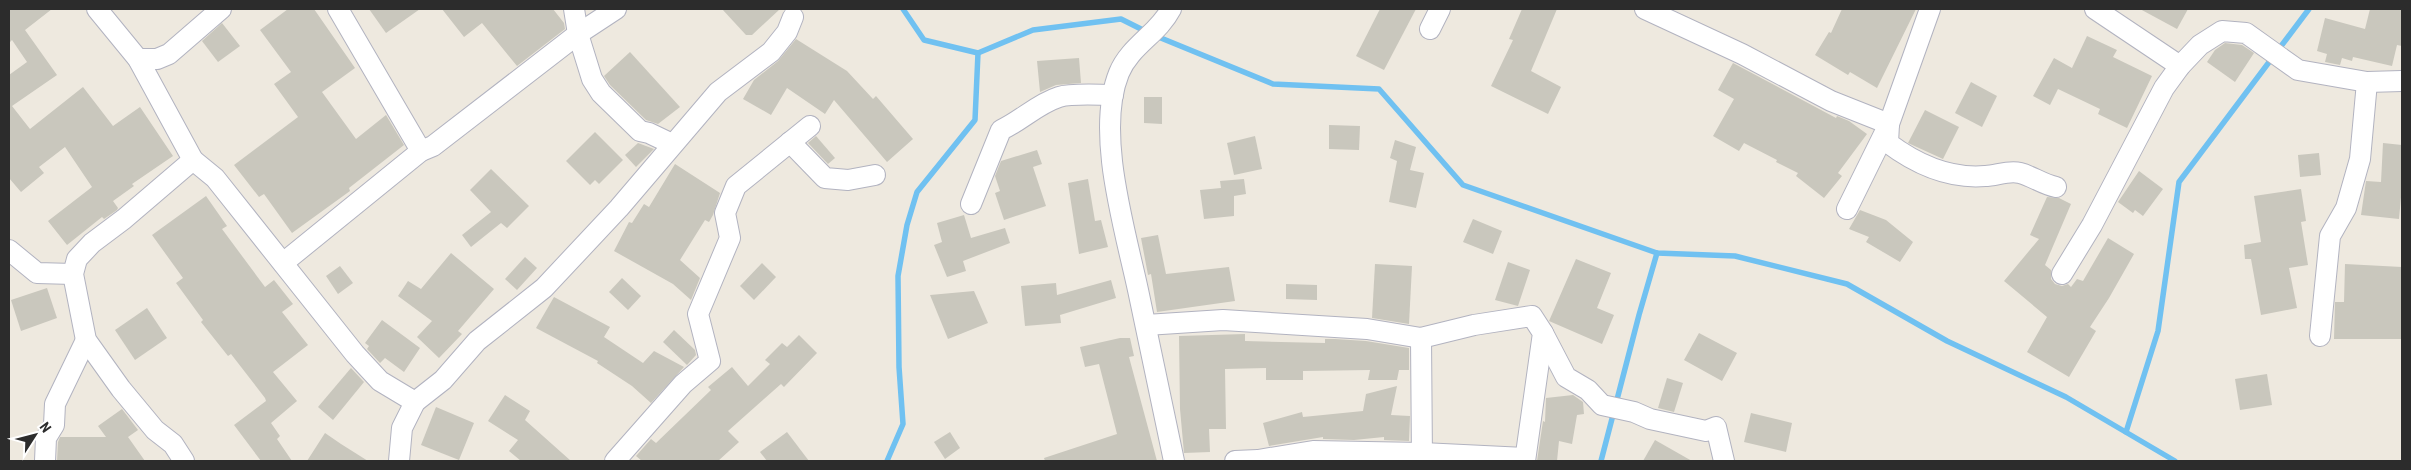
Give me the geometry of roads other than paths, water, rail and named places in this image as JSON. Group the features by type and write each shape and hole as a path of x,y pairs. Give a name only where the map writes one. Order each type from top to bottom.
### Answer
{"street":[{"path":"97,9 138,59 193,160 215,178 380,381 414,402"},
{"path":"138,59 157,59 169,54 221,9"},
{"path":"338,9 421,151"},
{"path":"574,9 578,34 592,79 601,93 640,131 650,133 672,144"},
{"path":"283,263 421,151 433,146 578,34 616,9"},
{"path":"1430,29 1440,9"},
{"path":"1645,9 1742,54 1831,102 1889,124"},
{"path":"1847,209 1889,124 1930,9"},
{"path":"2095,9 2180,66"},
{"path":"1168,15 1135,47 1119,73 1110,108 1113,168 1174,461"},
{"path":"404,459 402,428 414,402 442,380 477,341 544,288 619,208 718,92 771,52 787,32 793,17"},
{"path":"2062,274 2092,225 2164,88 2180,66 2200,45 2222,31 2246,33 2298,70 2367,82 2402,81"},
{"path":"2320,336 2330,236 2346,208 2360,159 2367,82"},
{"path":"971,204 1001,130 1017,123 1034,109 1060,96 1113,95"},
{"path":"1889,124 1888,143 1901,153 1931,168 1960,177 2020,173 2042,184 2056,187"},
{"path":"615,461 683,384 710,360 698,314 730,238 725,213 736,186 810,126"},
{"path":"790,142 825,178 848,180 875,175"},
{"path":"184,461 173,444 155,430 120,389 86,340 73,274 76,259 92,243 124,219 193,160"},
{"path":"9,250 37,273 73,274"},
{"path":"1146,324 1223,320 1368,329 1421,338 1474,325 1532,316 1566,376 1588,390 1602,405 1634,412 1650,419 1706,431 1716,427 1724,461"},
{"path":"1235,461 1258,460 1313,451 1526,460 1543,333"},
{"path":"1421,338 1422,457"},
{"path":"45,461 46,438 54,424 55,404 86,340"}],"waterway":[{"path":"903,9 924,40 978,53 1033,30 1121,19 1147,32"},
{"path":"2126,432 2158,331 2179,182 2309,9"},
{"path":"1156,36 1273,84 1379,89 1463,185 1657,253 1735,256 1847,284 1947,341 2066,397 2175,461"},
{"path":"887,461 903,424 899,367 898,276 907,225 917,192 975,120 978,53"},
{"path":"1601,461 1657,253"}]}
